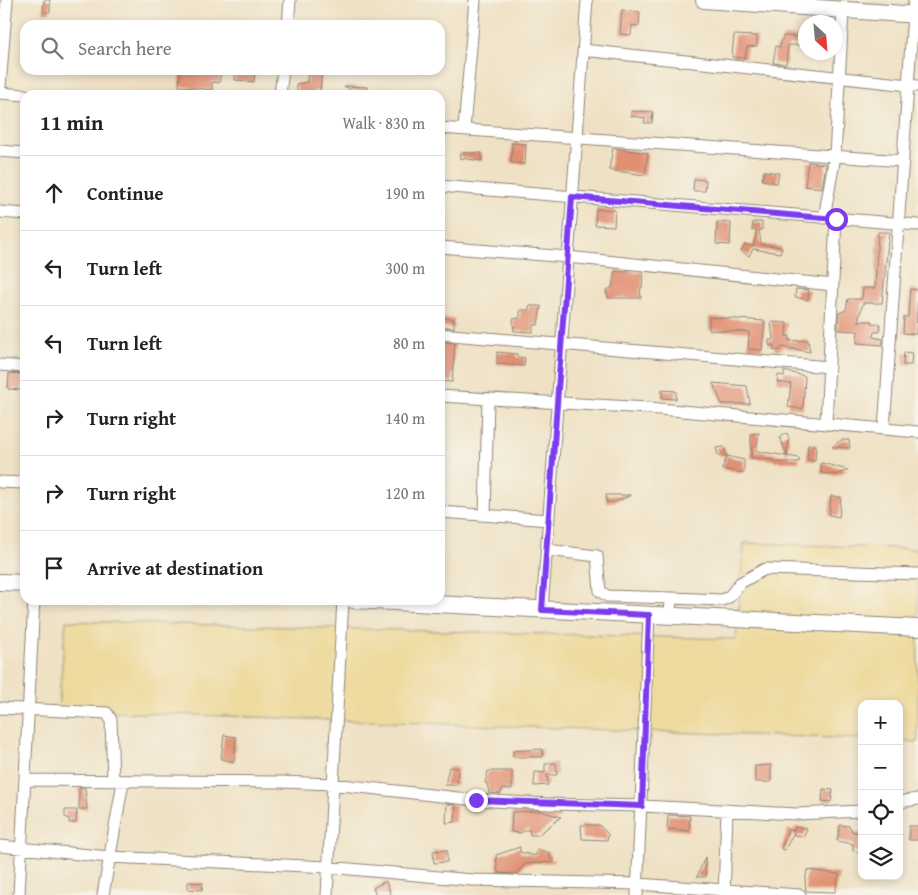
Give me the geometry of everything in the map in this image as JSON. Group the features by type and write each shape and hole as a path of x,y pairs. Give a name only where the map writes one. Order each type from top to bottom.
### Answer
{"street":[{"path":"0,86 3,17 6,0"},
{"path":"288,20 290,0"},
{"path":"464,129 475,0"},
{"path":"542,610 587,0"},
{"path":"704,0 914,10 913,86 903,161 884,429"},
{"path":"826,424 833,286 830,218 839,78 853,7"},
{"path":"583,50 913,86"},
{"path":"281,90 282,75"},
{"path":"0,93 20,95"},
{"path":"445,128 577,136 903,161"},
{"path":"0,151 20,153"},
{"path":"445,186 918,225"},
{"path":"0,212 20,214"},
{"path":"445,247 568,257 833,286"},
{"path":"445,334 829,367"},
{"path":"0,365 20,367"},
{"path":"445,396 648,408 918,432"},
{"path":"485,515 488,399"},
{"path":"0,482 20,483"},
{"path":"445,512 549,520"},
{"path":"547,550 597,556 600,591 607,596 722,600 729,596 740,583 765,569 918,574"},
{"path":"0,582 20,583"},
{"path":"670,616 671,598"},
{"path":"19,895 34,605"},
{"path":"327,895 343,605"},
{"path":"445,605 918,628"},
{"path":"637,890 649,615"},
{"path":"0,708 107,713 111,720 118,782 103,895"},
{"path":"25,780 333,784 476,800 797,814 858,811"},
{"path":"903,801 918,799"},
{"path":"724,893 727,810"},
{"path":"0,846 109,857 328,867 472,880 637,890 800,895"}],"sand":[{"path":"744,543 918,549 918,742 903,741 903,700 858,700 858,739 58,710 66,621 736,639"}],"building":[{"path":"44,0 50,0 50,12 43,12"},
{"path":"622,10 640,12 639,26 632,25 631,35 620,34"},
{"path":"734,35 757,36 757,46 747,47 745,58 732,57"},
{"path":"783,36 798,37 798,45 788,45 786,64 773,63 776,46 780,47"},
{"path":"180,75 221,75 219,83 212,82 212,90 179,86"},
{"path":"236,75 255,75 254,82 235,80"},
{"path":"308,75 322,75 320,90 297,90 296,84 307,82"},
{"path":"344,86 367,87 367,90 351,90"},
{"path":"631,111 653,112 652,123 644,123 645,118 631,116"},
{"path":"512,143 526,144 525,164 511,163"},
{"path":"613,148 648,153 645,175 609,170"},
{"path":"461,153 482,153 482,161 460,158"},
{"path":"808,162 826,164 822,188 805,186"},
{"path":"764,171 779,173 777,183 762,180"},
{"path":"694,179 706,180 705,191 693,191"},
{"path":"596,209 615,210 614,226 595,225"},
{"path":"717,222 731,223 730,245 716,244"},
{"path":"753,222 762,222 762,230 759,230 761,244 782,247 780,253 753,249 749,256 741,251 745,244 753,246 757,230 752,230"},
{"path":"878,232 889,232 882,303 863,303 858,321 872,321 872,324 880,324 880,332 874,332 873,337 883,339 882,345 857,343 858,331 838,330 839,313 846,310 848,299 862,299 863,288 875,288"},
{"path":"615,271 643,273 642,288 640,288 641,298 608,298 606,290 612,288"},
{"path":"796,289 809,290 808,300 795,297"},
{"path":"910,289 918,290 916,334 903,333 904,317 908,317"},
{"path":"529,306 541,306 538,325 533,325 533,332 514,331 513,319 520,318 520,310 529,310"},
{"path":"709,317 765,321 762,350 748,349 749,332 709,330"},
{"path":"445,318 454,319 454,328 445,327"},
{"path":"771,322 787,323 786,336 790,336 789,341 808,340 810,352 782,347 781,350 774,351 774,346 769,345 769,340 773,340"},
{"path":"445,342 455,343 452,382 445,381"},
{"path":"497,352 517,354 517,357 525,358 524,366 497,364"},
{"path":"904,352 912,353 911,365 903,365"},
{"path":"784,371 805,376 803,409 788,407 791,384 777,382 778,375 784,376"},
{"path":"9,373 20,374 20,390 8,389"},
{"path":"713,383 747,386 750,404 722,404"},
{"path":"662,390 676,391 676,399 662,398"},
{"path":"759,433 756,451 799,458 799,462 774,462 774,460 751,458 751,434"},
{"path":"787,433 789,439 787,456 780,437"},
{"path":"841,440 849,440 850,448 832,447"},
{"path":"808,445 816,445 815,461 807,460"},
{"path":"724,447 727,456 718,455 716,448"},
{"path":"727,456 744,460 744,473 722,469"},
{"path":"821,463 848,470 836,475 821,473"},
{"path":"606,495 631,495 614,502 606,502"},
{"path":"831,496 841,497 839,517 829,515"},
{"path":"224,735 236,737 234,762 221,759"},
{"path":"542,749 543,757 513,757 513,751"},
{"path":"556,763 557,775 547,775 548,785 534,786 535,772 545,773 545,764"},
{"path":"771,765 771,782 755,782 755,766"},
{"path":"449,767 458,768 457,785 445,785"},
{"path":"488,771 512,771 512,789 502,789 501,794 489,793 487,783 485,783"},
{"path":"79,788 85,788 87,809 79,809"},
{"path":"823,789 833,790 831,802 822,801"},
{"path":"447,804 456,805 455,822 446,823"},
{"path":"65,810 77,810 76,823 69,823 69,819 65,817"},
{"path":"540,811 561,817 538,835 530,835 529,829 520,833 511,832 512,812"},
{"path":"668,815 690,816 689,831 667,829"},
{"path":"581,825 599,825 608,834 607,840 582,839"},
{"path":"840,825 849,826 853,832 858,832 858,852 853,851 853,844 837,841"},
{"path":"909,826 918,826 918,840 909,840"},
{"path":"795,827 807,828 804,836 794,835 794,832 785,850 781,849 788,829 794,831"},
{"path":"520,847 520,852 535,856 537,849 550,853 550,859 554,860 554,862 525,864 516,874 498,873 496,855"},
{"path":"447,850 447,862 434,863 433,851"},
{"path":"705,857 706,877 697,877"},
{"path":"807,870 839,874 835,892 806,891"},
{"path":"386,881 391,895 376,895 373,888"},
{"path":"188,882 203,883 202,890 188,889"}],"route":[{"path":"476,800 642,806 649,615 542,610 572,197 836,219"}]}
